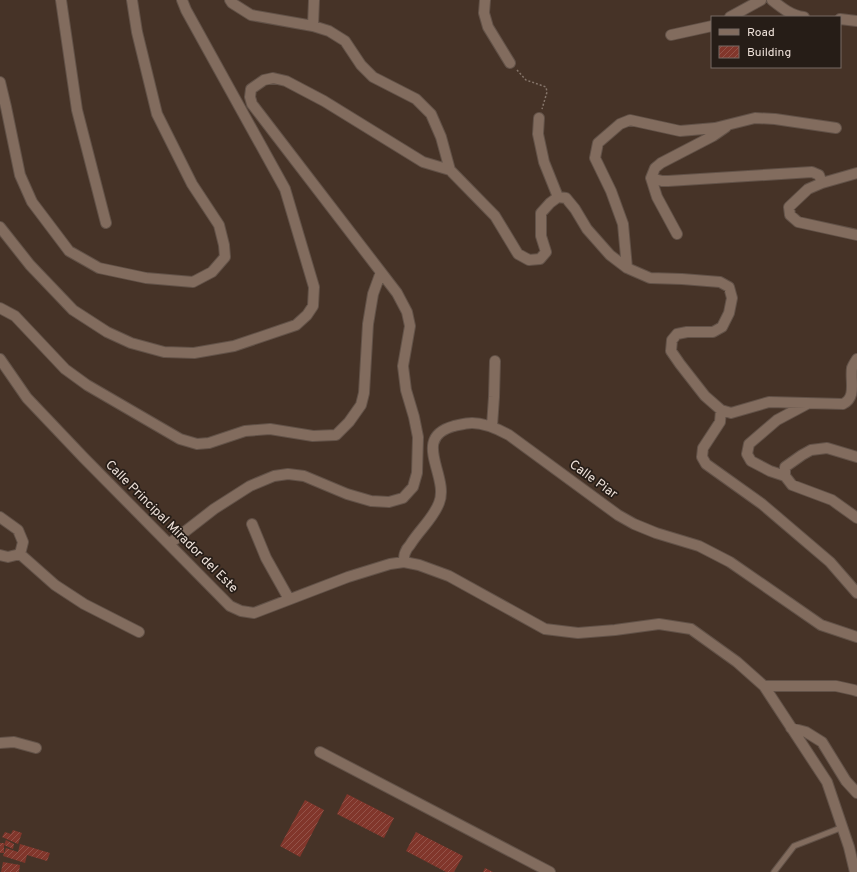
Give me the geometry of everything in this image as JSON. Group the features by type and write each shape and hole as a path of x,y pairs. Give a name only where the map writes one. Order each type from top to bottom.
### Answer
{"street":[{"path":"61,0 77,110 106,223"},
{"path":"0,82 20,175 32,202 69,251 99,268 146,278 193,282 212,272 225,256 219,225 192,184 157,114 137,32 132,0"},
{"path":"0,227 30,265 73,310 107,332 131,343 164,352 194,353 234,346 296,325 307,315 313,306 314,287 285,189 186,10 182,0"},
{"path":"230,0 232,3 251,14 313,26 330,31 345,41 361,65 373,77 416,99 431,114 441,137 450,170 495,216 518,254 529,260 540,259 546,252 540,236 541,213 558,197 566,198 575,209 587,230 610,255 627,268 650,278 720,282 729,287 732,298 729,313 722,327 713,332 687,332 677,334 672,340 671,350 705,396 721,410 731,413 769,402 843,404 849,402 854,393 852,367 857,359"},
{"path":"313,26 314,0"},
{"path":"485,0 484,13 488,26 510,64"},
{"path":"732,16 761,0"},
{"path":"772,0 782,9 796,16"},
{"path":"841,19 857,21"},
{"path":"671,35 711,26"},
{"path":"169,544 214,509 250,486 274,476 288,474 304,476 347,494 371,501 389,502 403,498 413,487 417,473 418,437 406,390 403,366 410,326 407,312 397,293 252,104 250,97 251,89 264,80 274,78 286,81 324,101 423,162 450,170"},
{"path":"539,118 538,134 544,162 558,197"},
{"path":"627,268 623,224 611,191 595,158 598,143 620,124 630,120 680,131 715,128 755,118 775,119 836,128"},
{"path":"677,234 657,197 651,178 655,168 661,163 713,136 730,124"},
{"path":"651,178 668,182 812,172 819,175 822,182"},
{"path":"857,173 822,182 808,189 789,207 790,215 798,222 857,236"},
{"path":"0,308 15,316 65,369 87,385 180,439 197,444 209,443 245,431 270,429 313,436 336,435 349,422 361,405 364,393 368,324 373,294 381,272"},
{"name":"Calle Principal Mirador del Este","path":"0,358 27,398 230,606 254,613 355,575 390,564 404,562 419,565 449,576 545,629 578,633 659,624 691,629 737,662 764,686 827,782 849,847 855,872"},
{"path":"492,426 495,361"},
{"path":"809,403 777,420 749,444 747,454 751,461 770,471 784,476 792,485 832,500 857,518"},
{"path":"721,410 720,422 703,448 702,457 706,464 762,504 830,562 857,593"},
{"name":"Calle Piar","path":"404,562 404,553 434,514 440,501 441,486 432,448 435,438 441,431 453,426 472,423 492,426 509,435 618,515 634,524 656,533 699,546 730,562 821,625 857,637"},
{"path":"784,476 785,467 811,450 827,448 857,456"},
{"path":"0,517 18,530 23,542 20,554"},
{"path":"252,524 266,558 289,599"},
{"path":"0,555 8,557 20,554"},
{"path":"20,554 56,585 84,604 139,632"},
{"path":"764,686 836,686 857,691"},
{"path":"791,728 806,732 822,742 846,781 857,793"},
{"path":"0,743 14,742 36,748"},
{"path":"320,752 550,872"}],"lane":[{"path":"774,872 794,846 842,827"}],"path":[{"path":"510,64 526,80 546,86 548,92 539,118"}],"building":[{"path":"347,794 394,818 384,838 337,814"},
{"path":"305,800 324,810 300,857 280,846"},
{"path":"13,830 22,833 18,844 2,837 5,832 11,834"},
{"path":"416,832 463,856 454,872 446,872 406,851"},
{"path":"6,840 14,844 13,849 4,845"},
{"path":"0,843 4,843 4,853 0,853"},
{"path":"20,844 50,853 47,861 27,855 25,863 3,856 6,848 18,852"},
{"path":"3,862 20,865 19,872 1,872"},
{"path":"485,868 493,872 483,872"}]}
